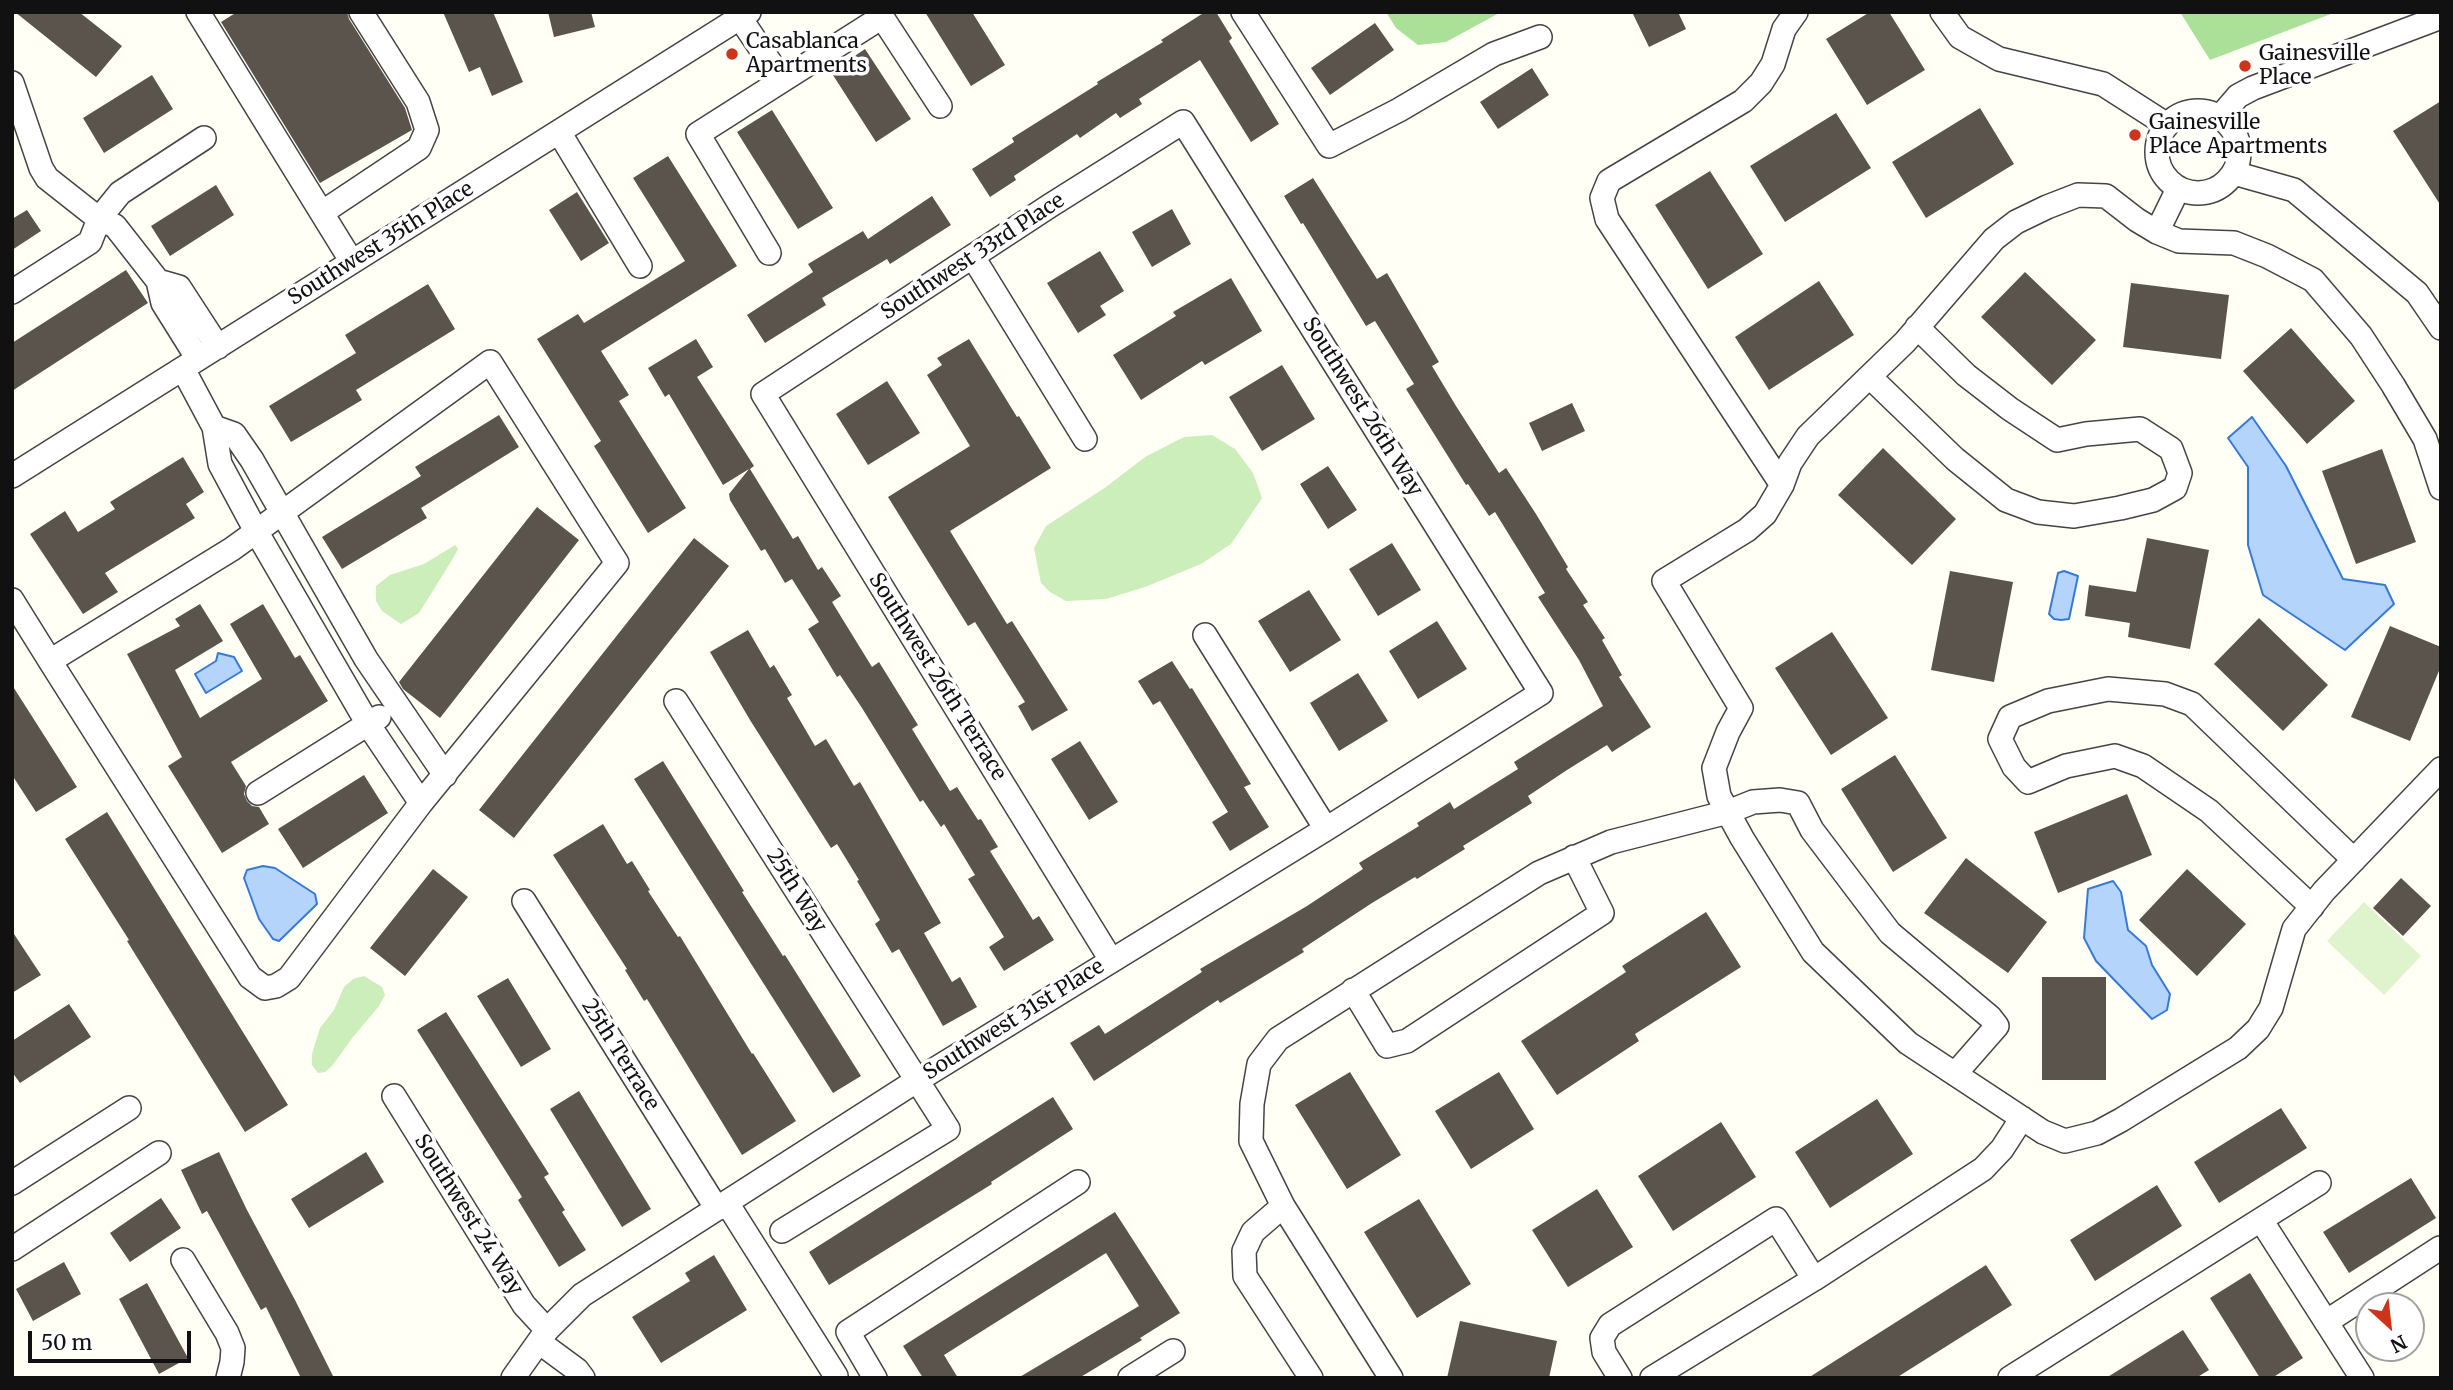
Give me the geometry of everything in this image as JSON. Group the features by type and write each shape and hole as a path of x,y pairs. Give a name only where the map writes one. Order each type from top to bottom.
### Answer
{"street":[{"path":"198,12 352,262"},
{"path":"323,212 419,148 427,130 418,102 361,12"},
{"path":"1242,12 1329,146 1399,110 1494,54 1540,37"},
{"path":"1782,485 1607,219 1602,198 1609,181 1743,101 1761,83 1773,64 1784,29 1796,12"},
{"path":"1942,12 1960,37 1999,59 2103,84 2167,125"},
{"path":"741,14 782,80"},
{"name":"Southwest 35th Place","path":"12,476 559,132 741,14"},
{"path":"769,253 698,134 882,16 940,106"},
{"path":"2220,117 2238,96 2253,88 2441,18"},
{"path":"12,83 41,168 47,178 99,219 115,226 158,281 163,303 200,358 220,464 368,723 422,803"},
{"path":"2192,111 2207,112 2220,117 2231,127 2239,145 2239,159 2234,173 2219,188 2206,193 2192,193 2178,188 2165,178 2159,166 2157,151 2160,137 2167,125 2192,111"},
{"name":"Southwest 33rd Place","path":"764,394 1183,122"},
{"name":"Southwest 26th Way","path":"1183,122 1541,693"},
{"path":"559,132 640,266"},
{"path":"12,292 90,242 99,219 120,193 204,138"},
{"path":"2234,173 2294,190 2417,293 2441,328"},
{"path":"2157,232 2178,188"},
{"path":"2441,488 2425,439 2393,385 2361,336 2313,280 2267,256 2234,243 2179,241 2137,220 2106,196 2078,195 2016,222 1994,239 1870,377 1808,436 1790,463 1782,485 1765,514 1747,530 1664,581 1741,708 1714,768 1719,796 1812,952 1908,1043 2043,1132 2065,1141 2097,1133 2238,1048 2258,1029 2271,1008 2294,929 2354,860 2441,769"},
{"path":"973,257 1085,439"},
{"path":"1870,377 1955,459 2007,500 2038,512 2074,516 2120,508 2153,500 2175,488 2180,473 2171,449 2140,429 2086,434 2057,440 1966,375 1917,327"},
{"path":"12,600 50,661 250,977 265,988 276,986 289,978 444,775 617,563 491,362 232,549 50,661"},
{"name":"Southwest 26th Terrace","path":"764,394 1111,960"},
{"path":"214,427 234,434 284,511 366,659 444,775"},
{"path":"1205,635 1325,829"},
{"path":"2312,907 2209,811 2143,765 2115,755 2066,766 2028,782 2014,767 2000,739 2010,717 2048,701 2108,690 2165,694 2192,704 2354,860"},
{"name":"Southwest 31st Place","path":"513,1378 543,1336 582,1295 916,1081 1541,693"},
{"name":"25th Way","path":"676,701 948,1129 782,1231"},
{"path":"258,793 396,706"},
{"path":"1391,1378 1283,1206 1251,1142 1252,1104 1259,1064 1278,1039 1539,873 1611,842 1728,812 1753,802 1780,800 1798,803 1812,830 1890,933 1990,1017 1997,1026 1955,1074"},
{"path":"1353,990 1387,1046 1407,1041 1602,913 1574,857"},
{"name":"25th Terrace","path":"524,901 836,1376"},
{"name":"Southwest 24 Way","path":"394,1096 543,1336 583,1378"},
{"path":"12,1183 129,1108"},
{"path":"1652,1378 1814,1279 1983,1168 2001,1149 2022,1118"},
{"path":"12,1249 159,1153"},
{"path":"875,1378 848,1332 1077,1182"},
{"path":"2010,1378 2319,1184"},
{"path":"1283,1206 1253,1233 1244,1251 1245,1276 1311,1378"},
{"path":"1619,1378 1604,1352 1602,1338 1610,1325 1776,1219 1814,1279"},
{"path":"2261,1220 2362,1378"},
{"path":"2326,1322 2440,1248"},
{"path":"183,1260 227,1333 233,1348 228,1378"},
{"path":"1130,1378 1173,1351"}],"green space":[{"path":"1386,12 1501,12 1446,42 1418,45 1396,28"},
{"path":"2180,12 2336,12 2210,60"},
{"path":"1212,435 1235,449 1253,473 1262,498 1231,544 1201,564 1145,587 1106,599 1066,601 1041,583 1034,548 1046,526 1106,487 1145,457 1184,437"},
{"path":"455,545 458,549 419,613 401,624 382,611 376,601 376,586 390,575 424,564"},
{"path":"2364,902 2421,956 2384,995 2327,941"},
{"path":"364,976 382,987 385,995 332,1066 325,1072 318,1073 312,1065 312,1054 320,1028 334,1010 344,987 353,979"}],"water":[{"path":"2252,417 2286,466 2343,579 2385,585 2394,604 2345,650 2263,595 2248,545 2248,467 2228,438"},
{"path":"2064,571 2078,576 2069,619 2061,620 2054,619 2049,614 2058,573"},
{"path":"218,653 234,657 242,671 206,693 195,674 216,661"},
{"path":"263,866 275,868 315,894 317,904 279,941 273,939 259,919 244,878 247,870"},
{"path":"2113,881 2121,892 2128,930 2146,946 2152,965 2170,994 2167,1010 2152,1019 2096,961 2084,938 2088,889"}],"building":[{"path":"15,12 79,12 122,46 96,77"},
{"path":"237,12 347,12 405,108 412,130 320,183 221,22"},
{"path":"443,12 493,12 523,82 492,96 480,67 469,72"},
{"path":"548,12 591,12 595,27 554,37"},
{"path":"925,12 972,12 1005,65 971,86"},
{"path":"1205,12 1216,12 1232,38 1229,41 1279,124 1251,142 1200,60 1139,99 1142,104 1120,118 1116,113 1080,138 1077,134 1014,176 1016,180 990,197 972,169 1014,142 1012,138 1163,42 1161,40"},
{"path":"1632,12 1678,12 1686,29 1649,47"},
{"path":"1870,12 1889,12 1925,70 1867,105 1826,39"},
{"path":"1375,23 1394,50 1330,95 1311,68"},
{"path":"865,49 911,119 876,142 831,72"},
{"path":"1532,68 1549,95 1498,129 1480,102"},
{"path":"152,75 173,109 104,153 83,118"},
{"path":"2441,101 2441,206 2393,131"},
{"path":"1980,108 2014,164 1926,218 1892,162"},
{"path":"772,110 833,208 798,229 737,132"},
{"path":"1836,113 1871,168 1785,222 1750,166"},
{"path":"668,156 737,266 601,351 629,395 619,401 686,508 648,533 594,446 601,441 537,339 578,314 584,323 685,261 633,178"},
{"path":"1710,171 1763,254 1708,289 1655,205"},
{"path":"1313,178 1377,279 1387,273 1439,362 1432,366 1456,406 1499,473 1506,468 1536,514 1568,567 1566,569 1588,602 1583,605 1605,638 1602,640 1622,675 1619,677 1651,727 1612,752 1607,745 1567,770 1528,796 1532,803 1463,846 1465,849 1372,903 1302,949 1304,952 1220,1003 1218,1000 1094,1081 1070,1043 1099,1025 1105,1034 1202,972 1200,969 1307,906 1363,869 1359,863 1419,826 1417,823 1450,802 1454,809 1518,769 1514,762 1603,706 1579,660 1538,597 1545,593 1495,512 1489,516 1468,484 1466,485 1406,389 1414,384 1375,321 1366,326 1284,196"},
{"path":"216,185 234,215 170,256 151,226"},
{"path":"577,192 609,243 581,261 549,210"},
{"path":"932,196 951,225 890,264 887,259 822,298 826,305 765,343 747,315 813,272 808,264 863,231 868,239"},
{"path":"1172,209 1191,244 1152,267 1132,232"},
{"path":"27,210 41,231 12,250 12,219"},
{"path":"1100,251 1124,291 1100,306 1106,315 1078,333 1047,283"},
{"path":"126,270 148,303 12,391 12,343"},
{"path":"2025,272 2096,340 2052,385 1981,317"},
{"path":"1231,278 1262,331 1205,365 1202,361 1141,400 1113,355 1176,316 1173,312"},
{"path":"1819,281 1854,335 1769,390 1735,337"},
{"path":"2131,283 2229,295 2221,359 2123,347"},
{"path":"428,284 455,329 356,390 362,400 291,442 269,406 356,353 345,335"},
{"path":"2291,328 2355,401 2307,444 2243,371"},
{"path":"696,339 713,367 697,377 754,466 750,469 793,539 798,536 818,570 822,567 841,596 832,602 872,667 879,662 918,725 912,729 950,791 957,787 978,820 981,819 998,847 990,851 1033,920 1039,916 1054,940 1004,971 989,947 1004,937 968,879 975,875 944,824 941,827 923,800 920,802 862,708 840,675 837,677 808,629 819,622 792,579 785,583 765,549 761,551 730,500 729,494 749,469 723,485 669,394 665,397 648,368"},
{"path":"969,339 1051,468 950,531 1007,624 1012,621 1068,710 1032,731 1018,706 1025,702 975,622 968,626 888,497 970,446 927,375 942,365 937,358"},
{"path":"1282,365 1315,419 1262,451 1229,397"},
{"path":"887,381 920,433 868,465 836,414"},
{"path":"1572,403 1585,431 1542,451 1529,423"},
{"path":"499,415 519,447 421,508 427,518 342,569 322,537 421,476 415,467"},
{"path":"1883,448 1956,519 1912,565 1838,495"},
{"path":"2382,449 2416,542 2356,564 2322,471"},
{"path":"183,457 204,492 186,504 195,518 105,573 118,592 83,614 30,534 65,511 78,532 115,509 110,502"},
{"path":"1328,466 1357,510 1328,529 1300,484"},
{"path":"537,507 579,540 440,718 403,689 399,682"},
{"path":"694,538 729,566 514,838 479,810"},
{"path":"2147,538 2209,550 2190,649 2128,637 2130,623 2085,616 2089,585 2136,592"},
{"path":"1392,543 1421,590 1378,616 1349,569"},
{"path":"1950,571 2013,582 1994,682 1931,670"},
{"path":"1309,590 1341,640 1290,672 1258,621"},
{"path":"200,604 223,641 175,670 200,718 262,679 230,624 263,604 295,658 300,655 328,701 231,762 246,786 244,794 247,801 252,806 259,807 269,824 222,853 168,766 182,757 127,654 180,626 175,619"},
{"path":"2259,618 2328,685 2283,731 2214,664"},
{"path":"1437,621 1467,669 1418,699 1389,651"},
{"path":"2390,626 2441,647 2441,666 2410,741 2351,717"},
{"path":"748,630 770,668 774,665 792,695 787,698 815,746 826,739 854,786 860,782 941,923 924,933 952,982 960,977 977,1007 943,1026 899,949 892,953 875,924 880,920 837,844 831,848 710,652"},
{"path":"1832,632 1888,718 1831,755 1775,668"},
{"path":"1172,661 1190,689 1192,688 1251,784 1244,787 1269,827 1230,851 1212,822 1228,812 1160,701 1153,705 1138,681"},
{"path":"1358,673 1388,721 1339,751 1310,703"},
{"path":"12,685 77,787 36,812 12,775"},
{"path":"1080,741 1118,802 1089,820 1051,759"},
{"path":"1895,755 1947,838 1893,872 1841,789"},
{"path":"663,761 744,891 742,892 861,1076 833,1093 634,779"},
{"path":"364,775 388,813 303,868 278,829"},
{"path":"2127,794 2152,855 2058,893 2034,832"},
{"path":"107,812 288,1105 245,1132 65,839"},
{"path":"603,824 627,864 632,861 650,890 648,891 678,937 680,936 796,1121 742,1155 647,999 644,1001 625,970 627,969 553,855"},
{"path":"1966,858 2047,922 2008,973 1924,913"},
{"path":"433,869 468,897 405,976 370,948"},
{"path":"2187,869 2246,924 2197,976 2139,920"},
{"path":"2401,878 2431,906 2403,936 2373,908"},
{"path":"1706,912 1741,967 1635,1034 1639,1041 1557,1095 1521,1041 1626,972 1622,966"},
{"path":"12,931 41,975 12,993"},
{"path":"2042,977 2106,977 2106,1080 2042,1080"},
{"path":"508,978 551,1049 521,1067 477,996"},
{"path":"69,1004 91,1037 20,1083 12,1072 12,1041"},
{"path":"446,1012 549,1174 544,1177 586,1250 559,1267 518,1200 522,1197 417,1030"},
{"path":"1350,1072 1401,1155 1347,1189 1295,1105"},
{"path":"1499,1072 1534,1129 1471,1169 1435,1111"},
{"path":"579,1091 651,1209 622,1227 550,1109"},
{"path":"1053,1097 1073,1129 991,1182 992,1184 829,1285 809,1252"},
{"path":"1877,1099 1913,1154 1830,1208 1795,1152"},
{"path":"2281,1108 2307,1148 2219,1203 2194,1162"},
{"path":"1721,1122 1756,1177 1673,1231 1638,1176"},
{"path":"219,1152 334,1378 301,1378 266,1307 261,1310 207,1211 202,1214 181,1170"},
{"path":"366,1152 384,1182 309,1228 291,1199"},
{"path":"2411,1178 2436,1218 2349,1273 2323,1232"},
{"path":"2157,1185 2182,1226 2095,1281 2070,1240"},
{"path":"1597,1189 1633,1247 1568,1287 1532,1230"},
{"path":"161,1198 181,1228 130,1262 110,1233"},
{"path":"1419,1199 1471,1284 1417,1318 1364,1232"},
{"path":"1115,1212 1180,1313 1140,1338 1142,1340 1079,1378 1018,1378 1139,1306 1106,1253 944,1355 958,1378 923,1378 903,1346"},
{"path":"714,1255 747,1310 661,1363 632,1317 690,1281 685,1273"},
{"path":"64,1262 81,1294 33,1321 16,1289"},
{"path":"1986,1265 2012,1305 1896,1378 1808,1378"},
{"path":"2250,1273 2303,1358 2272,1378 2260,1378 2210,1298"},
{"path":"147,1283 188,1358 159,1374 119,1299"},
{"path":"1460,1321 1557,1341 1549,1378 1447,1378"},
{"path":"2183,1330 2209,1370 2196,1378 2106,1378"}],"place":[{"name":"Casablanca Apartments","path":"732,54"},
{"name":"Gainesville Place","path":"2245,66"},
{"name":"Gainesville Place Apartments","path":"2135,135"}]}
